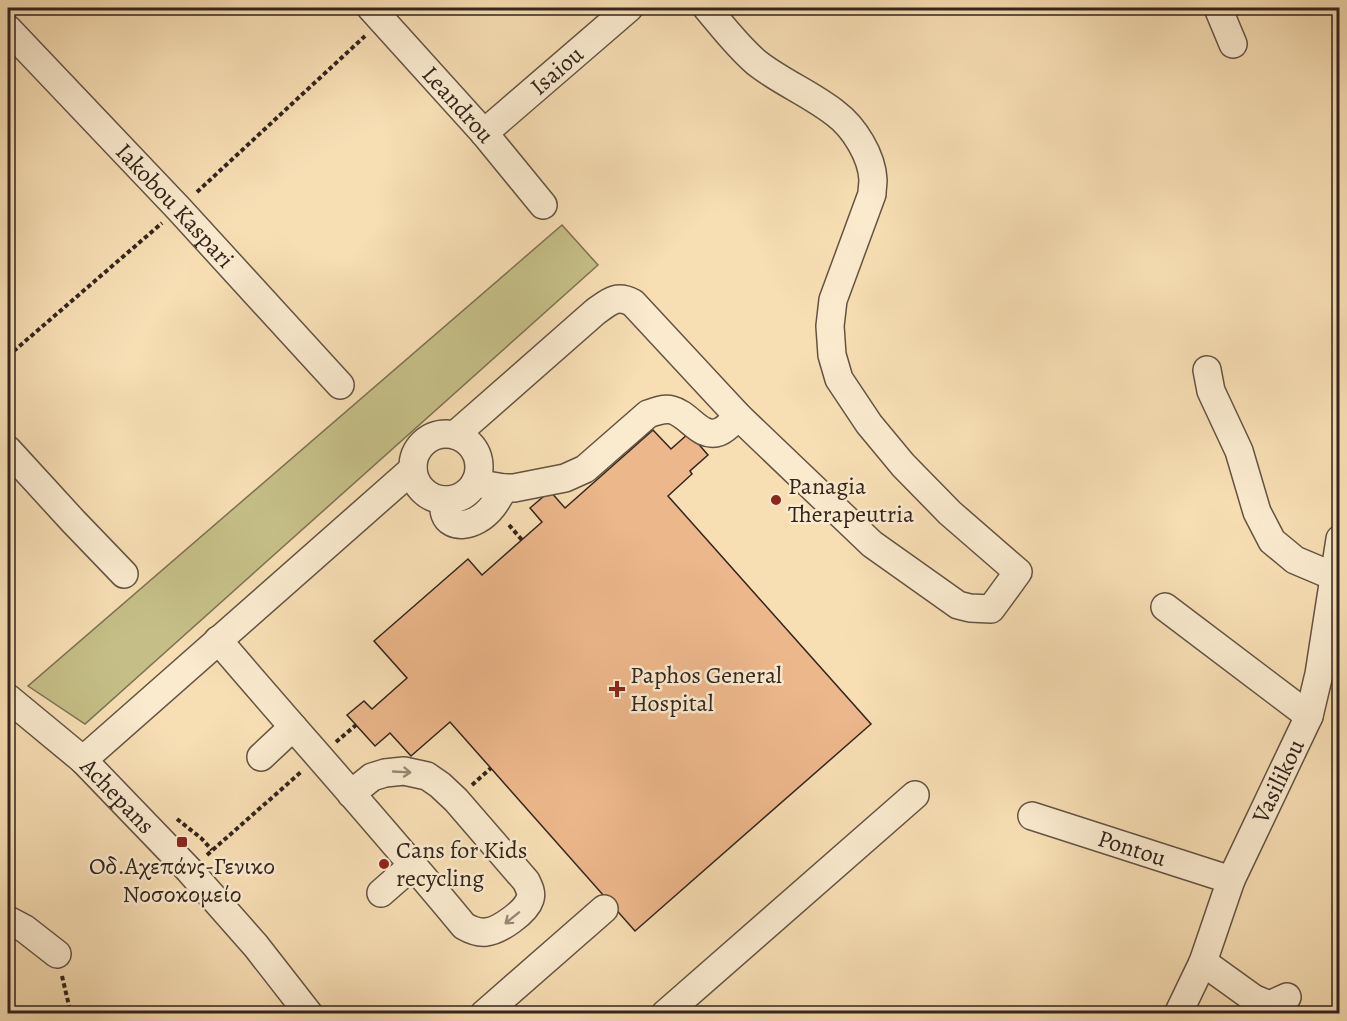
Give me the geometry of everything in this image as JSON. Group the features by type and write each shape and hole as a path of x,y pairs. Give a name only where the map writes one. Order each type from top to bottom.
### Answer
{"street":[{"name":"Leandrou","path":"371,8 484,133 543,205"},
{"name":"Isaiou","path":"484,133 629,8"},
{"path":"455,435 595,312 616,299 624,299 633,303 738,416 872,544 958,605 991,609 1018,572 950,513 903,465 869,424 839,379 832,355 830,326 833,300 872,194 873,180 863,146 836,113 751,58 707,8"},
{"path":"1218,8 1233,44"},
{"name":"Iakobou Kaspari","path":"8,28 179,209 340,385"},
{"path":"1207,370 1211,391 1239,451 1257,512 1272,541 1295,560 1336,578"},
{"path":"475,483 504,488 565,478 576,474 585,469 648,414 657,411 678,412 702,431 709,433 716,433 725,428 738,416"},
{"path":"445,434 455,435 465,440 472,447 480,467 475,483 468,492 457,498 445,500 433,497 423,490 416,481 413,469 418,449 434,436 445,434"},
{"path":"8,450 124,574"},
{"path":"83,760 413,469"},
{"path":"445,500 443,507 445,517 456,525 464,525 477,520 489,510 504,488"},
{"name":"Vasilikou","path":"1178,1014 1203,962 1231,880 1309,716 1316,692 1336,578 1340,539"},
{"path":"1165,607 1309,716"},
{"path":"218,640 464,926 474,932 499,929 526,907 531,894 526,881 456,800 427,776 404,771 384,773 372,777 351,794"},
{"name":"Achepans","path":"8,698 83,760 189,870 256,946 309,1014"},
{"path":"261,757 293,727"},
{"path":"665,1014 915,795"},
{"name":"Pontou","path":"1032,816 1231,880"},
{"path":"381,893 413,865"},
{"path":"484,1014 604,909"},
{"path":"8,920 25,929 57,954"},
{"path":"1203,962 1253,998 1269,1005 1287,997"}],"path":[{"path":"189,870 242,824"},
{"path":"57,954 71,1014"}],"shaded area":[{"path":"562,225 598,265 85,724 28,686"}],"building":[{"name":"Paphos General Hospital","path":"653,430 671,449 689,433 708,455 690,471 692,474 668,496 871,724 635,931 450,722 411,756 390,733 375,746 347,715 364,701 372,709 407,678 374,641 468,559 482,575 542,522 530,508 550,491 565,508"}],"place":[{"name":"Panagia Therapeutria","path":"776,500"},
{"name":"Paphos General Hospital","path":"617,689"},
{"name":"Οδ.Αχεπάνς-Γενικο Νοσοκομείο","path":"182,842"},
{"name":"Cans for Kids recycling","path":"384,864"}]}
